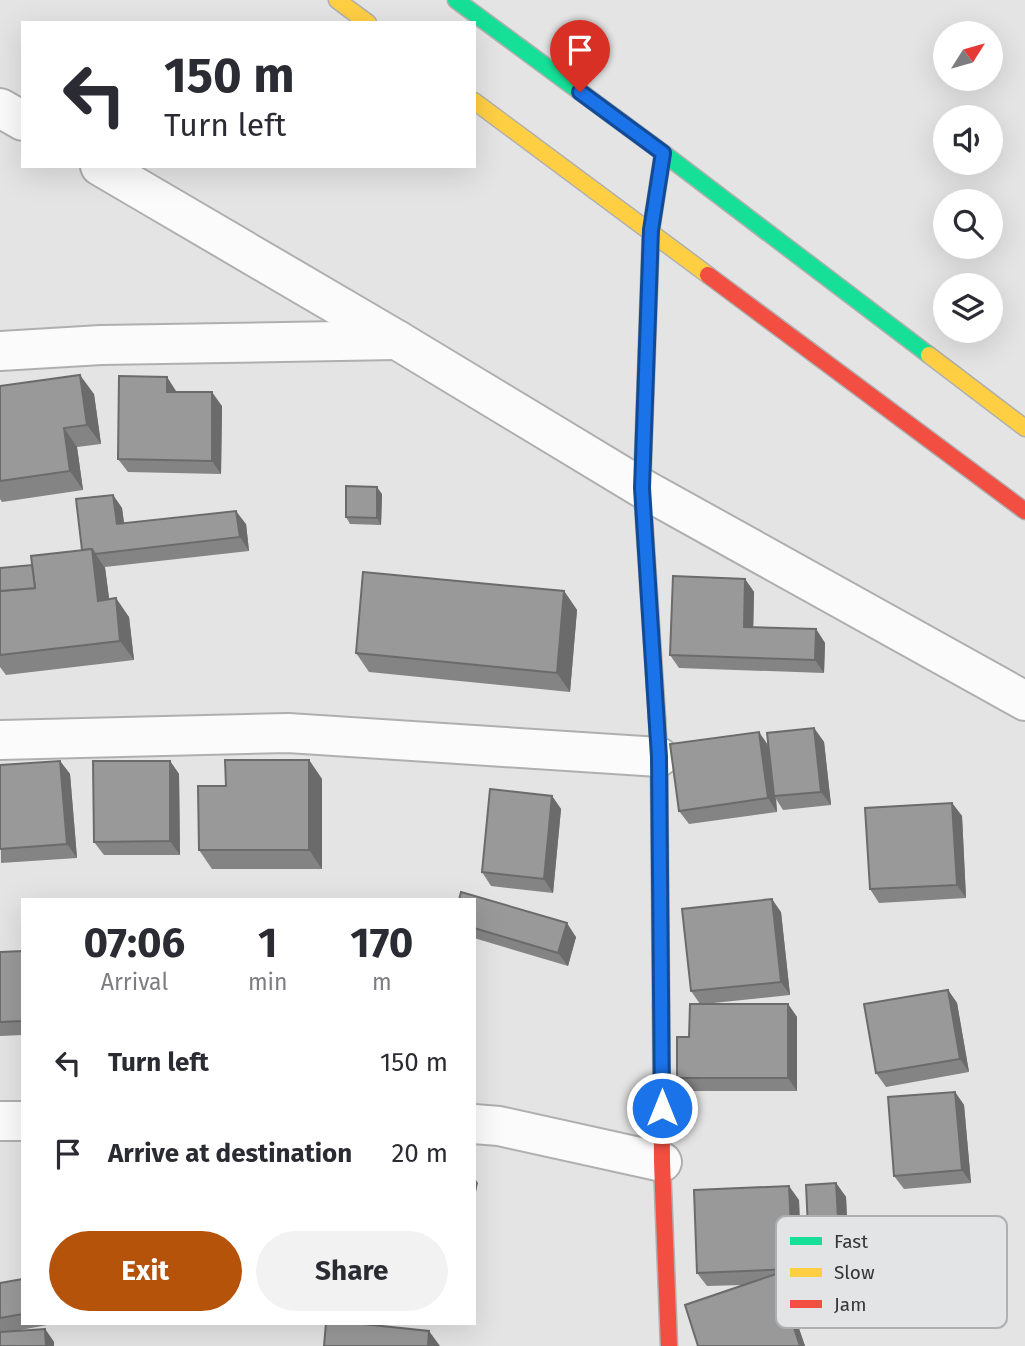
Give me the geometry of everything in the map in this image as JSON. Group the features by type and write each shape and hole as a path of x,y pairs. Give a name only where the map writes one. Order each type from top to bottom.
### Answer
{"main road":[{"path":"337,0 365,21"},
{"path":"456,0 663,153 1025,428"},
{"path":"476,102 651,230 1025,511"},
{"path":"663,153 651,230 642,488 659,757 662,1162 669,1346"}],"street":[{"path":"0,108 21,120"},
{"path":"103,168 642,488 1025,701"},
{"path":"0,351 101,345 397,340"},
{"path":"0,740 288,733 659,757"},
{"path":"0,1121 21,1121"},
{"path":"476,1124 499,1126 662,1162"}],"building":[{"path":"80,375 87,425 64,428 70,471 0,481 0,386"},
{"path":"119,376 167,377 167,392 212,392 212,461 118,459"},
{"path":"346,486 377,487 377,518 346,517"},
{"path":"113,495 117,524 236,511 240,537 95,554 92,549 82,550 76,499"},
{"path":"92,549 98,601 116,598 120,641 0,655 0,591 35,588 31,556"},
{"path":"32,565 35,588 0,591 0,568"},
{"path":"363,572 564,591 557,673 356,653"},
{"path":"673,576 745,579 744,627 816,629 815,660 670,655"},
{"path":"814,728 821,792 774,796 767,733"},
{"path":"759,732 768,798 679,811 670,744"},
{"path":"225,760 309,760 309,850 199,850 198,786 226,786"},
{"path":"60,761 67,844 0,849 0,765"},
{"path":"93,761 170,761 170,841 94,842"},
{"path":"490,789 552,796 544,879 482,872"},
{"path":"952,803 957,885 870,889 865,808"},
{"path":"461,892 567,923 558,953 476,929 476,898 460,898"},
{"path":"772,899 781,982 691,991 682,909"},
{"path":"21,951 21,1021 0,1022 0,952"},
{"path":"948,990 960,1059 876,1073 864,1004"},
{"path":"690,1004 788,1004 788,1078 677,1078 677,1037 689,1037"},
{"path":"955,1092 962,1170 894,1176 888,1097"},
{"path":"836,1183 838,1216 807,1216 806,1185"},
{"path":"789,1186 790,1216 776,1216 776,1270 697,1273 694,1190"},
{"path":"776,1274 776,1328 794,1328 800,1346 698,1346 685,1305"},
{"path":"21,1279 21,1314 0,1318 0,1283"},
{"path":"326,1325 372,1325 429,1331 428,1346 324,1346"},
{"path":"45,1329 46,1346 0,1346 0,1332"}],"traffic: fast":[{"path":"456,0 929,355"},
{"path":"657,718 661,1006"}],"traffic: slow":[{"path":"337,0 365,21"},
{"path":"476,102 708,275"},
{"path":"929,355 1025,428"}],"traffic: jam":[{"path":"657,718 642,488 651,230 663,153"},
{"path":"708,275 1025,511"},
{"path":"661,1006 662,1162 669,1346"}],"route":[{"path":"580,92 663,153 651,230 642,488 659,757 662,1108"}]}
